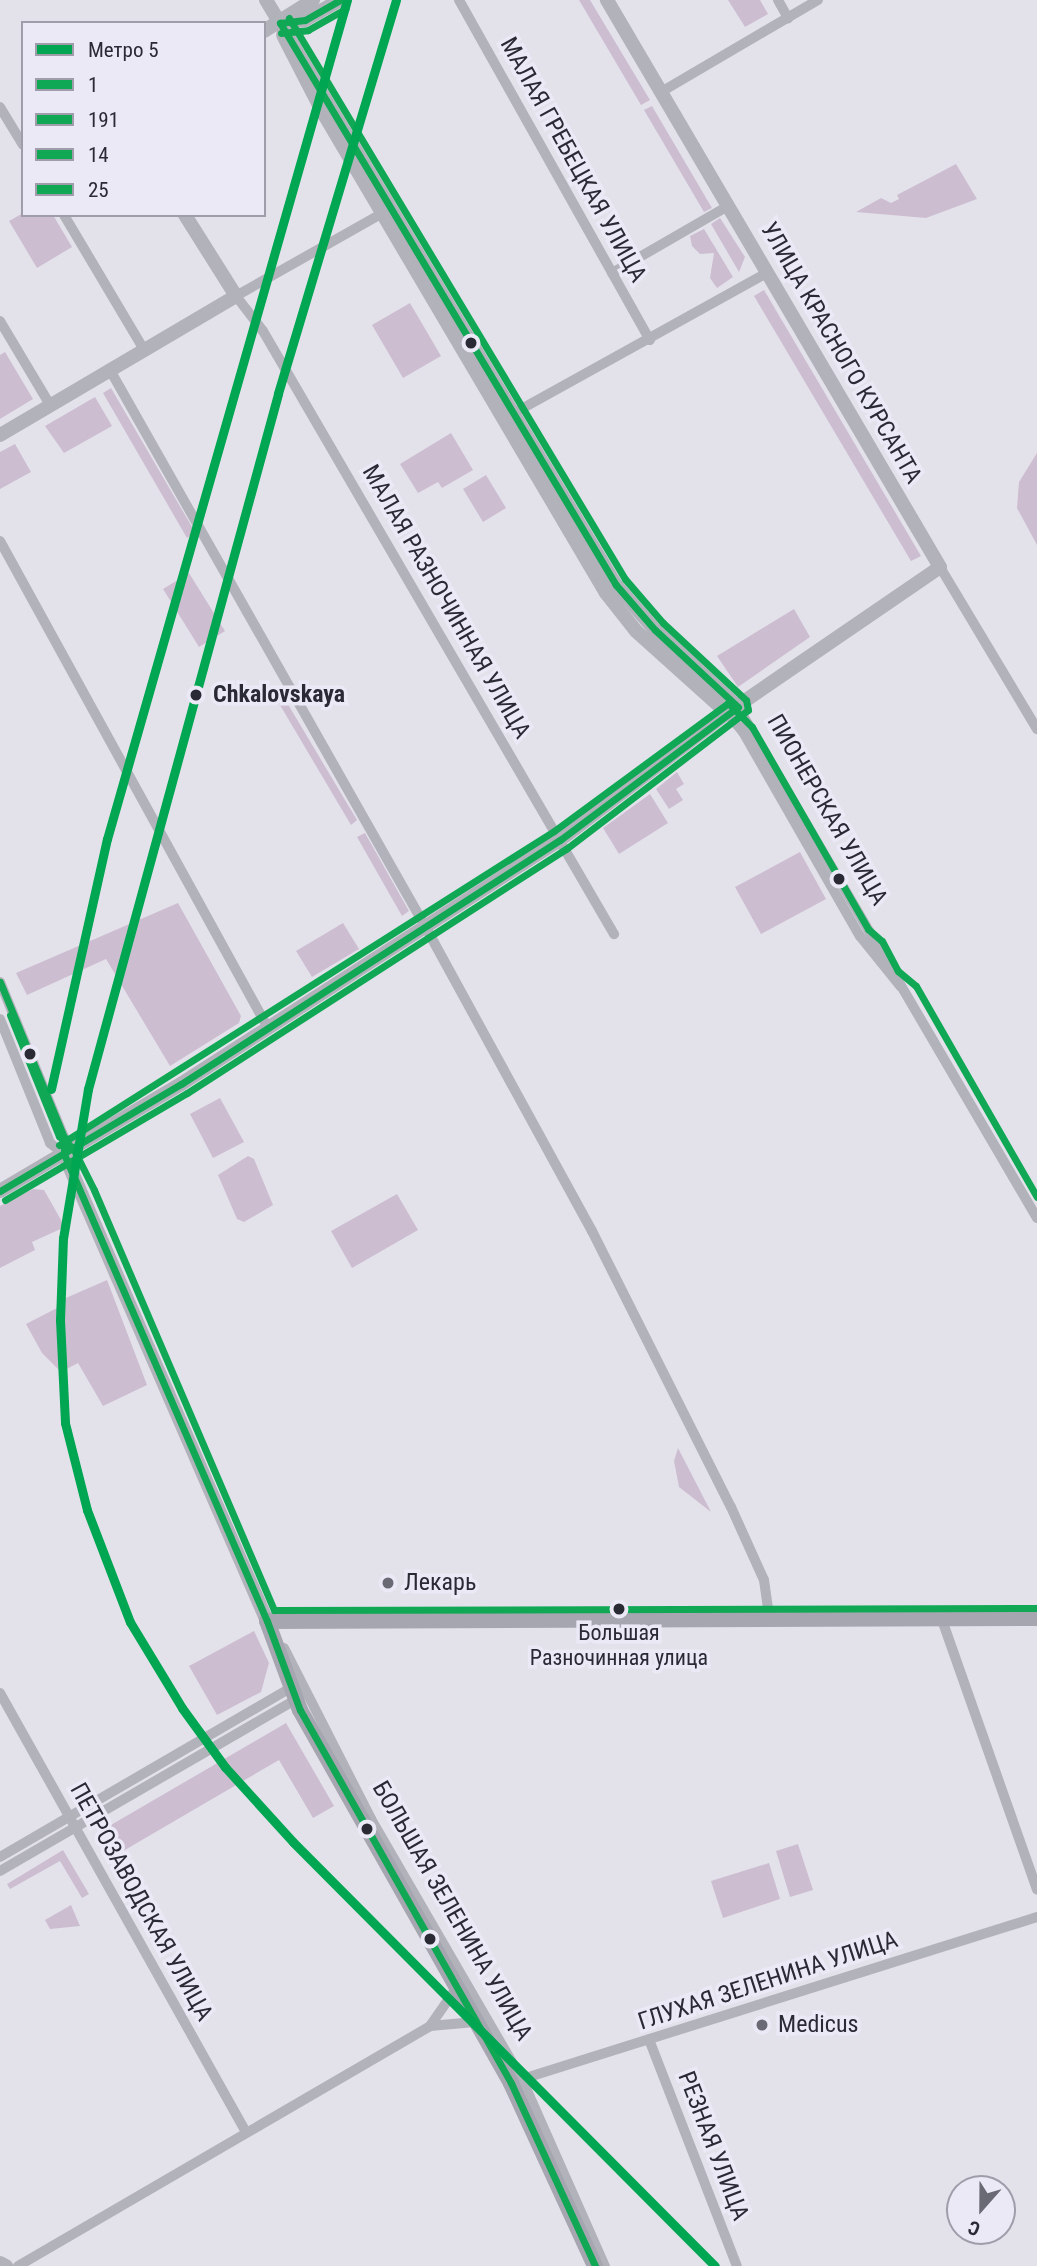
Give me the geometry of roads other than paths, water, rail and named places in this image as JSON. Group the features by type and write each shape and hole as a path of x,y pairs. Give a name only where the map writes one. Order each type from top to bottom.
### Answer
{"main road":[{"path":"267,1621 769,1616 1037,1618"},
{"name":"БОЛЬШАЯ ЗЕЛЕНИНА УЛИЦА","path":"267,1621 293,1694 475,2022 517,2081 595,2266"}],"street":[{"name":"ПИОНЕРСКАЯ УЛИЦА","path":"266,0 280,23 289,54 387,211 508,417 627,599 732,710 907,991 1037,1218"},
{"path":"266,30 313,0"},
{"path":"280,23 306,20 340,0"},
{"name":"МАЛАЯ ГРЕБЕЦКАЯ УЛИЦА","path":"459,0 650,340"},
{"name":"УЛИЦА КРАСНОГО КУРСАНТА","path":"607,0 1037,729"},
{"path":"778,0 788,18"},
{"path":"661,92 818,0"},
{"path":"0,107 21,142"},
{"path":"612,273 728,206"},
{"path":"0,435 387,211"},
{"path":"65,217 144,350"},
{"path":"186,217 236,296"},
{"path":"508,417 767,273"},
{"name":"МАЛАЯ РАЗНОЧИННАЯ УЛИЦА","path":"236,296 264,331 614,934"},
{"path":"0,321 50,405"},
{"path":"110,370 425,926 669,1383 764,1580 769,1616"},
{"path":"0,541 268,1028"},
{"path":"0,1191 268,1028 560,840 732,710 940,567"},
{"name":"ПИОНЕРСКАЯ УЛИЦА","path":"732,710 860,936 873,947 890,978 907,991"},
{"name":"БОЛЬШАЯ ЗЕЛЕНИНА УЛИЦА","path":"0,982 64,1137 64,1154 267,1621 372,1819 517,2081 605,2266"},
{"name":"БОЛЬШАЯ ЗЕЛЕНИНА УЛИЦА","path":"0,1019 50,1143 64,1154"},
{"path":"941,1617 1037,1890"},
{"name":"ПЕТРОЗАВОДСКАЯ УЛИЦА","path":"0,1693 246,2132"},
{"path":"0,1857 69,1816 293,1694"},
{"path":"0,1871 293,1694"},
{"name":"ГЛУХАЯ ЗЕЛЕНИНА УЛИЦА","path":"517,2081 650,2042 1037,1916"},
{"path":"430,2026 457,1987"},
{"path":"18,2266 430,2026 475,2022"},
{"name":"РЕЗНАЯ УЛИЦА","path":"650,2042 737,2266"},
{"path":"0,2263 6,2266"}],"metro line":[{"name":"5","path":"51,1089 107,839 347,0"},
{"name":"5","path":"396,0 278,394 88,1089 63,1238 60,1320 65,1423 87,1510 130,1622 182,1708 225,1767 293,1842 715,2266"}],"place":[{"name":"Chkalovskaya","path":"196,695"},
{"name":"Лекарь","path":"388,1583"},
{"name":"Большая Разночинная улица","path":"619,1609"},
{"name":"Medicus","path":"762,2025"}]}
